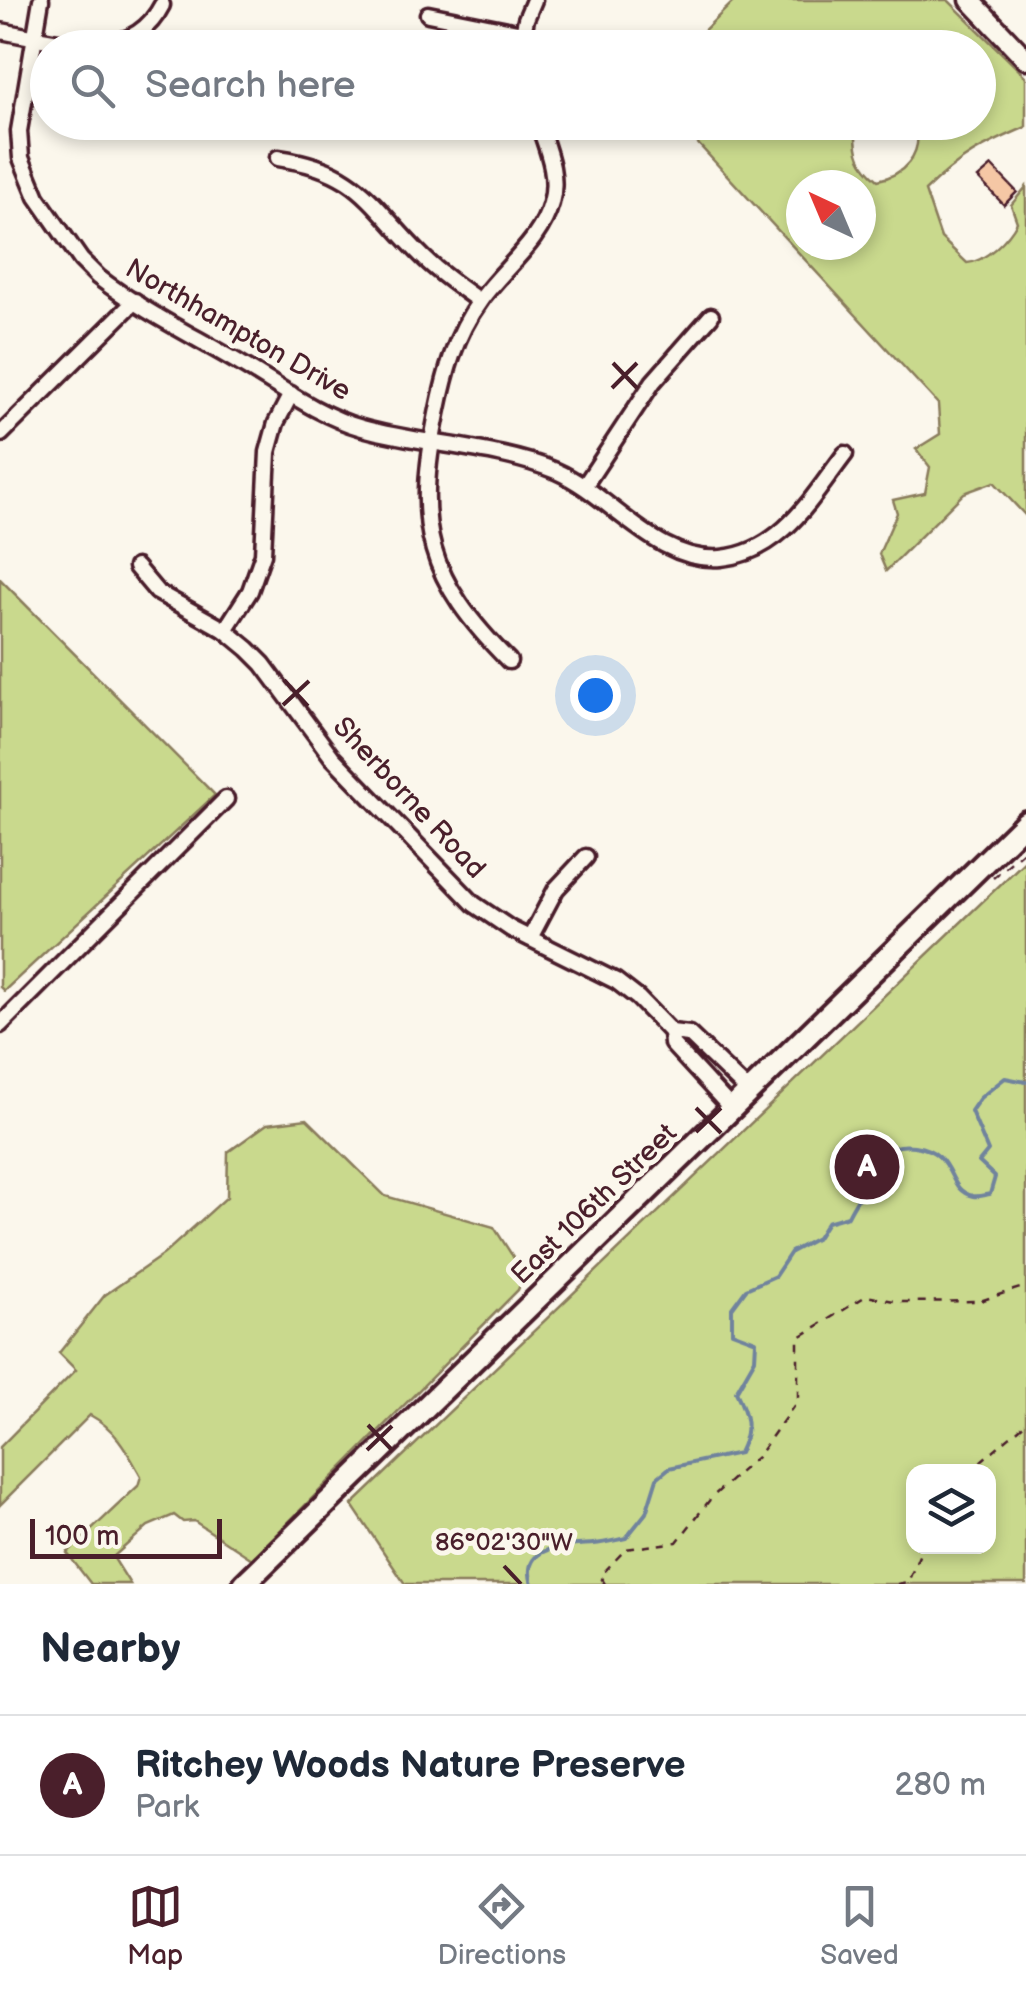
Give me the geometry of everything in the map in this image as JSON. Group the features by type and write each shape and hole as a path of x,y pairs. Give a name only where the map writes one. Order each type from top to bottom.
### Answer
{"main road":[{"name":"East 106th Street","path":"244,1584 1026,822"}],"street":[{"name":"Northhampton Drive","path":"36,30 41,0"},
{"path":"524,30 534,0"},
{"path":"970,0 1026,60"},
{"path":"143,30 162,5"},
{"path":"428,14 485,30"},
{"path":"0,31 30,36"},
{"name":"Northhampton Drive","path":"30,66 19,131 21,158 37,197 88,268 135,301 336,419 539,465 585,485 651,536 673,548 722,558 747,552 777,536 798,516 845,454"},
{"path":"509,661 459,606 435,557 426,500 431,443 450,361 479,301 539,230 549,210 554,189 544,140"},
{"path":"278,158 324,168 357,186 423,257 479,301"},
{"path":"1,434 135,301"},
{"path":"585,485 652,382 710,316"},
{"path":"224,630 250,591 263,554 268,452 276,423 292,394"},
{"name":"Sherborne Road","path":"136,567 157,592 224,630 263,664 332,757 485,914 627,988 672,1032 689,1034 748,1092"},
{"path":"0,1024 226,799"},
{"path":"530,938 556,889 586,857"},
{"name":"Sherborne Road","path":"672,1032 672,1044 731,1108"}],"path":[{"path":"605,1584 600,1576 626,1549 677,1542 712,1497 756,1457 798,1400 798,1338 866,1296 900,1302 980,1301 1026,1286"},
{"path":"977,1464 1026,1423"},
{"path":"897,1584 908,1582 920,1554"}],"green space":[{"path":"735,0 948,0 978,30 704,30"},
{"path":"996,47 1026,77 1026,127 972,153 925,191 941,238 967,263 989,254 1008,235 1017,222 1011,205 1026,187 1026,516 994,482 964,493 886,571 879,554 897,513 893,500 925,493 930,467 916,449 940,434 938,404 805,260 876,260 876,178 896,174 913,155 918,140 996,140"},
{"path":"695,140 856,140 866,168 786,170 786,239"},
{"path":"0,579 215,795 4,991 0,987"},
{"path":"1026,860 1026,1584 405,1584 352,1505"},
{"path":"307,1119 385,1196 494,1227 524,1274 518,1290 252,1559 194,1521 183,1522 174,1515 148,1526 113,1557 130,1584 91,1584 67,1553 138,1486 141,1476 126,1449 90,1415 0,1505 0,1447 76,1370 59,1353 105,1295 164,1254 227,1197 228,1152 267,1124"}],"building":[{"path":"992,166 1017,192 1004,205 978,178"}],"waterway":[{"path":"532,1584 530,1571 539,1554 560,1547 626,1538 646,1513 657,1478 669,1468 739,1453 746,1422 736,1392 755,1359 756,1341 732,1332 732,1308 746,1289 775,1276 791,1252 817,1238 827,1222 848,1216 869,1180 876,1158 893,1148 928,1150 938,1156 964,1192 975,1196 990,1194 995,1177 979,1162 988,1151 971,1111 980,1098 1005,1078 1026,1082"}],"place":[{"name":"Ritchey Woods Nature Preserve","path":"867,1167"}]}
